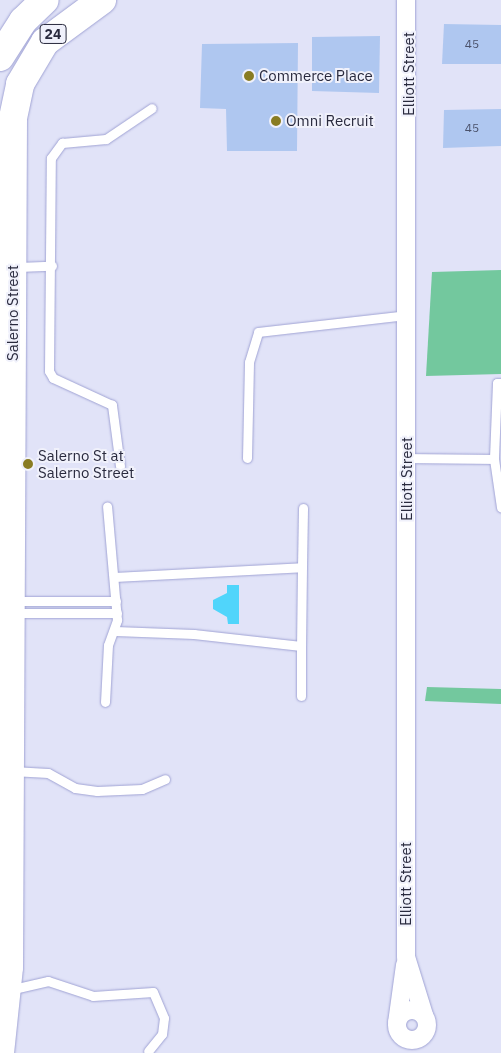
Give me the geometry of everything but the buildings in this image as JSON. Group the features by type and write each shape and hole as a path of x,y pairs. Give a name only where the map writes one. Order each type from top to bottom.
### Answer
{"main road":[{"name":"24","path":"2,49 23,20 45,0"},
{"name":"Salerno Street","path":"0,1053 7,991 10,607 6,410 14,267 12,129 20,84 57,30 102,0"},
{"path":"2,49 20,84"}],"street":[{"name":"Elliott Street","path":"400,1053 397,1024 406,957 408,315 406,0"},
{"name":"Elliott Street","path":"406,957 425,1024"},
{"path":"408,1010 425,1024 410,1040 397,1024 408,1010"},
{"path":"414,1053 425,1024"}],"lane":[{"path":"120,466 112,404 53,378 49,371 52,266 50,158 55,148 62,143 106,139 152,108"},
{"path":"14,267 52,266"},
{"path":"246,458 250,354 258,332 408,315"},
{"path":"501,383 497,383 494,459 501,507"},
{"path":"407,458 494,459"},
{"path":"105,702 108,646 115,631 117,613 107,506"},
{"path":"301,696 304,508"},
{"path":"114,577 302,567"},
{"path":"10,607 116,601"},
{"path":"10,607 117,613"},
{"path":"115,631 194,634 301,646"},
{"path":"9,771 34,770 75,788 97,791 142,790 165,779"},
{"path":"7,991 48,981 93,996 153,992 164,1018 162,1034 148,1051"}],"green space":[{"path":"501,270 501,374 426,376 432,272"},
{"path":"427,687 501,689 501,704 425,701"}],"water":[{"path":"227,585 239,585 239,624 228,624 227,617 213,609 213,600 227,593"}],"place":[{"name":"Commerce Place","path":"249,76"},
{"name":"Omni Recruit","path":"276,121"},
{"name":"Salerno St at Salerno Street","path":"28,464"}]}
